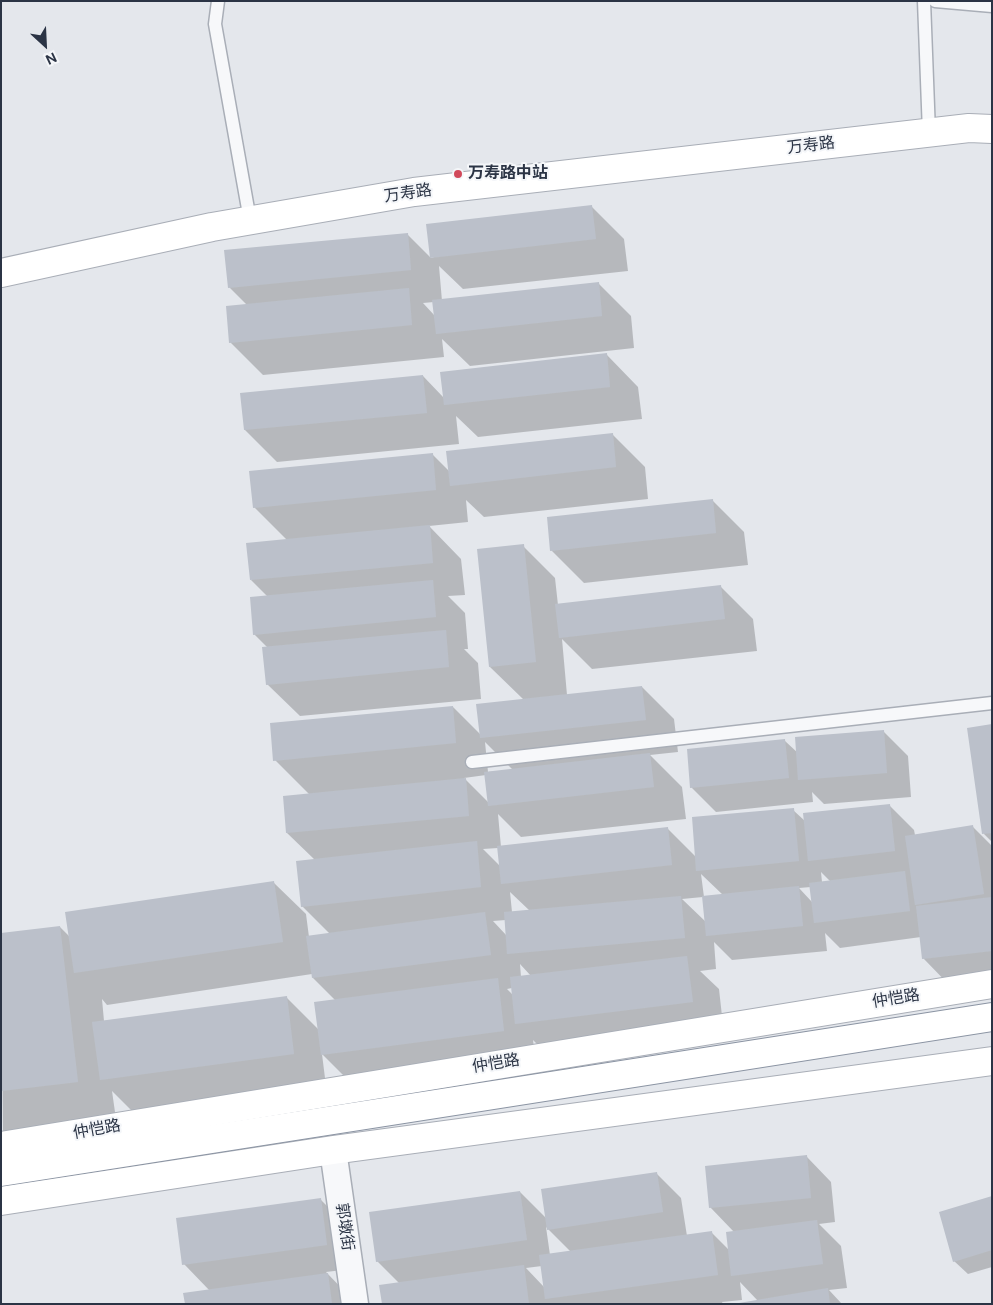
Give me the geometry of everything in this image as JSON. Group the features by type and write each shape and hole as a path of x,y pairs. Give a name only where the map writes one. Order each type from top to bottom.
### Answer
{"main road":[{"name":"万寿路","path":"1,272 250,220 414,192 981,128"},
{"name":"仲恺路","path":"1,1146 992,984"},
{"path":"1,1172 992,1017"},
{"path":"809,1046 992,1035"},
{"path":"1,1201 333,1150 992,1061"}],"street":[{"name":"郭墩街","path":"333,1150 355,1304"}],"lane":[{"path":"218,1 214,24 250,220"},
{"path":"924,1 929,133"},
{"path":"935,1 992,6"},
{"path":"472,762 992,703"}],"building":[{"path":"592,205 596,239 430,258 426,224"},
{"path":"408,233 411,270 228,288 224,250"},
{"path":"599,282 602,316 436,334 432,300"},
{"path":"409,288 412,325 229,343 226,306"},
{"path":"607,353 610,387 444,405 440,372"},
{"path":"423,375 427,413 244,430 240,393"},
{"path":"613,433 616,467 450,486 446,451"},
{"path":"433,453 436,490 253,508 249,471"},
{"path":"713,499 716,533 550,551 547,517"},
{"path":"430,525 433,563 250,580 246,543"},
{"path":"524,544 536,662 489,667 477,549"},
{"path":"433,580 436,617 253,635 250,597"},
{"path":"721,585 725,619 559,638 555,604"},
{"path":"446,630 449,667 266,685 262,647"},
{"path":"642,686 646,720 480,738 476,704"},
{"path":"453,706 456,743 273,761 270,723"},
{"path":"992,724 992,833 982,834 967,728"},
{"path":"884,730 887,773 798,780 795,737"},
{"path":"785,739 789,778 690,788 687,749"},
{"path":"650,753 654,787 488,806 484,772"},
{"path":"466,778 469,816 286,833 283,796"},
{"path":"890,804 895,851 808,861 803,813"},
{"path":"794,808 799,861 696,871 692,817"},
{"path":"973,825 984,894 915,905 905,836"},
{"path":"668,827 672,865 501,884 497,846"},
{"path":"477,841 481,887 301,907 296,861"},
{"path":"905,871 910,911 814,923 809,883"},
{"path":"274,881 283,942 74,973 65,912"},
{"path":"799,886 803,926 706,936 702,896"},
{"path":"681,896 685,938 507,954 504,912"},
{"path":"992,897 992,951 922,959 916,906"},
{"path":"485,912 491,955 312,978 306,936"},
{"path":"60,926 78,1082 1,1091 1,933"},
{"path":"687,956 693,1002 515,1024 510,977"},
{"path":"498,978 504,1031 321,1055 314,1002"},
{"path":"287,996 294,1054 100,1080 92,1022"},
{"path":"807,1155 811,1198 709,1208 705,1166"},
{"path":"657,1172 663,1212 547,1230 541,1189"},
{"path":"520,1191 527,1240 376,1262 369,1212"},
{"path":"992,1196 992,1250 953,1262 939,1212"},
{"path":"321,1198 327,1245 182,1265 176,1218"},
{"path":"817,1220 823,1264 731,1276 726,1232"},
{"path":"712,1231 718,1275 545,1299 539,1255"},
{"path":"524,1265 529,1304 382,1304 379,1285"},
{"path":"328,1273 332,1304 185,1304 183,1293"},
{"path":"828,1288 830,1304 739,1304 739,1303"}],"place":[{"name":"万寿路中站","path":"458,174"}]}
